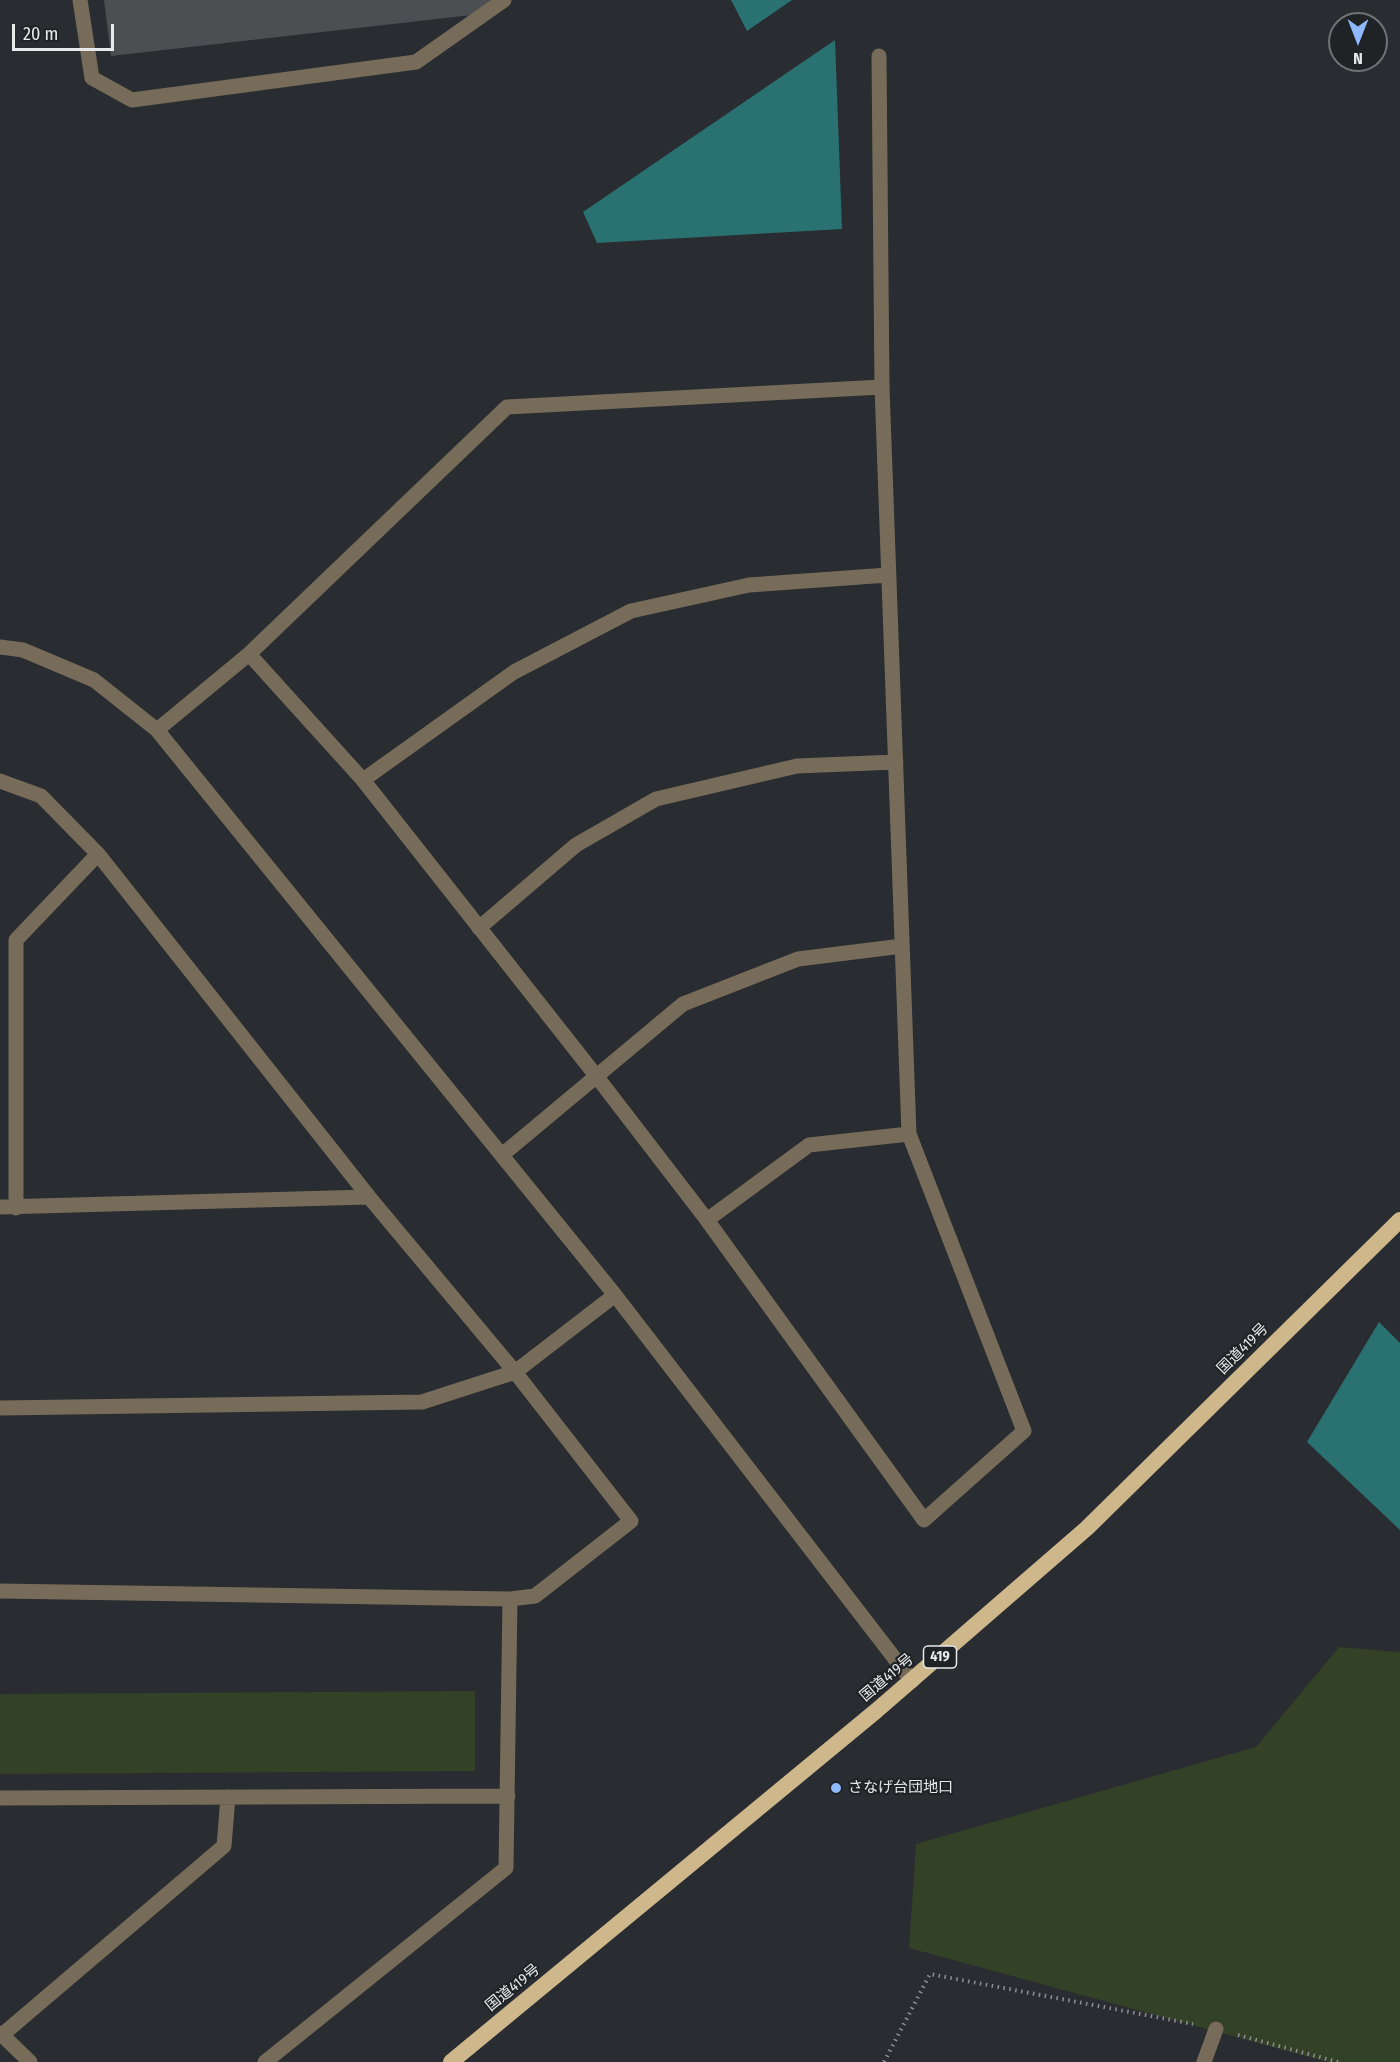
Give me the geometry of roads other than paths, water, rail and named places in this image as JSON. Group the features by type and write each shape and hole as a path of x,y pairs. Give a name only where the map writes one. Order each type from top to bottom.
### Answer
{"highway":[{"name":"国道419号","path":"451,2062 912,1681 1087,1528 1400,1220"}],"street":[{"path":"80,0 92,78 132,100 416,62 504,0"},
{"path":"249,654 363,780 597,1077 707,1220 924,1520 1024,1431 909,1134 882,387 879,56"},
{"path":"157,730 249,654 507,407 882,387"},
{"path":"363,780 514,672 631,611 749,585 888,574"},
{"path":"0,647 23,650 94,680 157,730 615,1295 912,1681"},
{"path":"479,928 576,845 656,799 797,766 896,762"},
{"path":"0,781 41,796 98,854 369,1197 515,1372 631,1521 535,1596 510,1599 0,1592"},
{"path":"16,1208 16,940 98,854"},
{"path":"502,1155 683,1004 798,959 902,946"},
{"path":"707,1220 809,1145 909,1134"},
{"path":"0,1208 369,1197"},
{"path":"0,1408 422,1402 515,1372 615,1295"},
{"path":"265,2062 506,1868 510,1599"},
{"path":"0,1798 508,1796"},
{"path":"30,2062 1,2034 224,1846 228,1797"},
{"path":"1204,2062 1216,2029"}],"water":[{"path":"731,0 792,0 747,31"},
{"path":"835,40 842,229 597,243 583,212"},
{"path":"1379,1322 1400,1343 1400,1530 1307,1442"}],"place":[{"name":"さなげ台団地口","path":"836,1788"}]}
